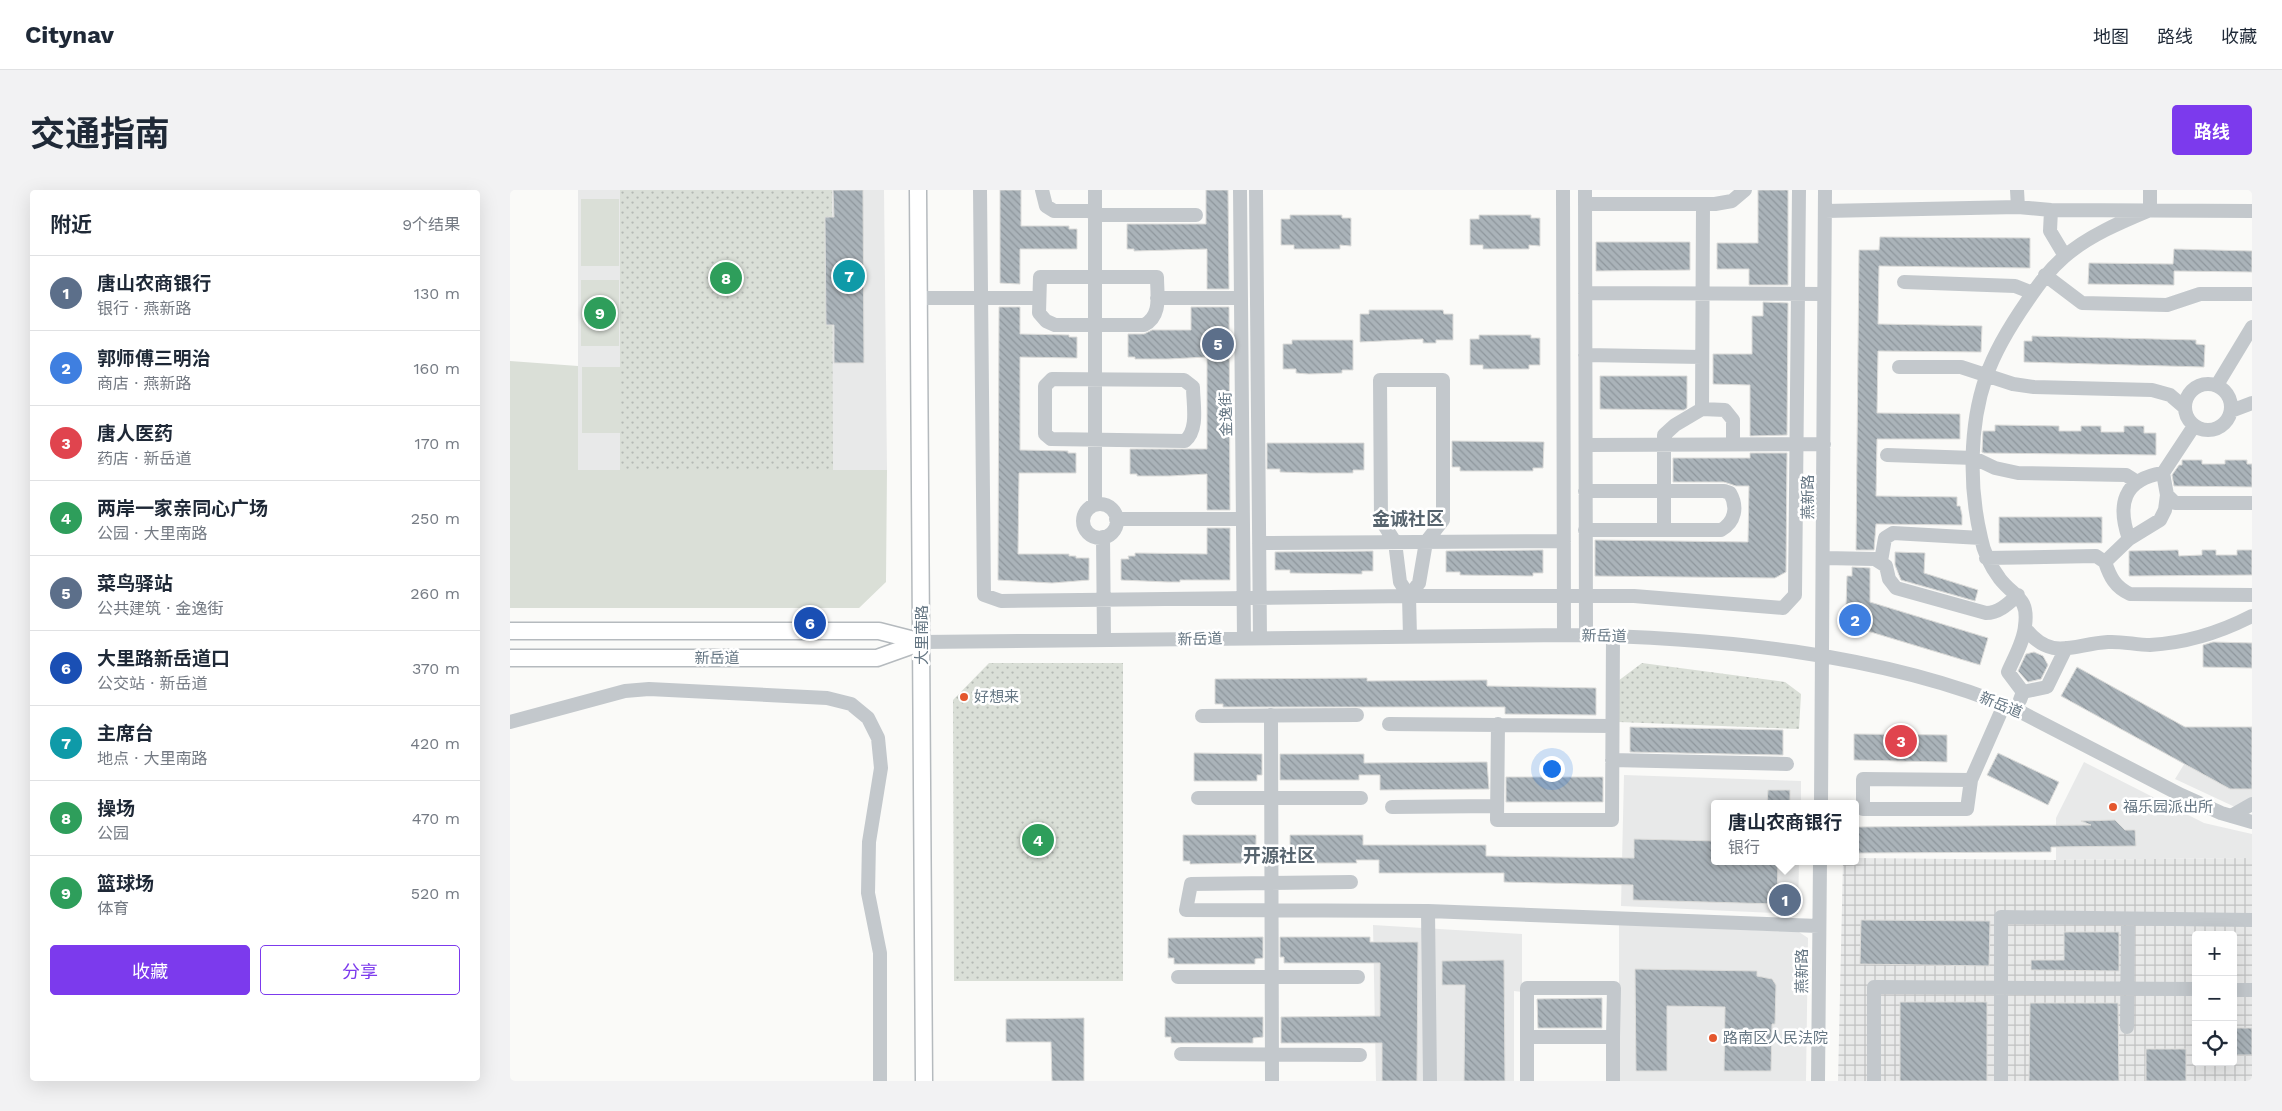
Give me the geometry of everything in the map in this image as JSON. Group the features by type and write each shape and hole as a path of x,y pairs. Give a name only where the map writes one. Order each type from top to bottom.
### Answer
{"main road":[{"name":"大里南路","path":"918,190 924,1081"},
{"name":"新岳道","path":"510,631 879,631 922,642"},
{"name":"新岳道","path":"510,658 877,658 922,642"}],"street":[{"path":"980,190 984,595 1001,601 1410,596 1634,596 1783,608 1795,595 1799,190"},
{"path":"1042,190 1046,206 1054,210 1095,213 1196,215"},
{"path":"1095,190 1095,505"},
{"name":"金逸街","path":"1240,190 1244,638"},
{"path":"1256,190 1260,638"},
{"path":"1563,190 1564,636"},
{"path":"1585,190 1586,636"},
{"path":"1585,204 1703,205 1732,200 1745,190"},
{"name":"燕新路","path":"1821,800 1824,657 1825,190"},
{"path":"2017,190 2018,207"},
{"path":"2150,190 2150,210"},
{"path":"1702,409 1703,205"},
{"path":"1825,211 2018,207 2051,210 2252,211"},
{"path":"2051,210 2050,231 2065,256"},
{"path":"2023,692 2008,672 2025,628 2026,613 2021,598 2001,580 1986,558 1976,512 1974,458 1976,425 1987,375 2014,320 2045,275 2065,256 2118,224 2150,210"},
{"path":"2045,275 2082,303 2167,305 2200,294 2252,294"},
{"path":"1040,277 1157,277 1156,313 1151,322 1144,325 1056,325 1046,321 1039,313 1039,298 1040,277"},
{"path":"1904,282 2015,286 2033,293"},
{"path":"1585,293 1824,294"},
{"path":"919,298 1039,298"},
{"path":"1157,298 1241,298"},
{"path":"2217,385 2252,327"},
{"path":"1585,355 1702,357"},
{"path":"1899,367 1962,367 2013,384 2034,387 2152,390 2170,395 2184,407 2189,420 2194,426 2209,430 2216,428 2228,418 2231,411 2229,396 2217,385 2210,383 2195,387 2186,398 2184,407"},
{"path":"1052,379 1184,380 1193,387 1191,436 1185,440 1095,440 1058,440 1051,439 1045,434 1045,386 1047,381 1052,379"},
{"path":"1410,596 1400,582 1395,542 1381,520 1380,380 1443,380 1443,520 1426,542 1420,582 1410,596 1410,637"},
{"path":"2231,411 2252,403"},
{"path":"1664,530 1664,435 1675,425 1702,409 1725,410 1733,420 1733,444"},
{"path":"2129,539 2123,514 2124,500 2137,482 2163,474 2194,426"},
{"path":"1586,445 1824,444"},
{"path":"1887,455 1974,458 1995,468 2018,473 2126,475 2137,482"},
{"path":"2106,562 2129,539 2146,531 2160,520 2165,510 2167,495 2163,474"},
{"path":"1585,491 1730,493 1734,500 1734,520 1729,526 1721,530 1585,530"},
{"path":"2167,495 2175,503 2252,503"},
{"path":"1095,505 1106,506 1116,519 1112,532 1103,537 1092,536 1084,528 1083,522 1086,511 1095,505"},
{"path":"1116,519 1243,519"},
{"path":"1881,561 1885,538 1893,533 1981,538"},
{"path":"1103,537 1104,640"},
{"path":"1259,542 1564,541"},
{"path":"1986,558 2096,556 2106,562 2109,575 2119,588 2130,594 2252,595"},
{"path":"1824,558 1875,559 1881,561 1886,566 1891,584 1896,588 1986,613 1993,613 2006,606 2018,595"},
{"path":"2025,628 2036,642 2050,648 2066,648 2109,642 2149,645 2186,641 2224,630 2252,616"},
{"path":"1498,724 1497,820 1612,820 1613,636"},
{"name":"新岳道","path":"922,642 1613,636 1731,644 1824,657 1918,677 2010,707 2181,795 2231,816 2252,822"},
{"path":"1971,780 1863,779 1862,809 1968,809 1971,780 2010,707 2023,692 2048,687 2066,648"},
{"path":"510,722 625,691 649,689 827,698 851,704 868,718 878,738 881,768 869,842 868,893 880,953 880,1081"},
{"path":"1202,716 1357,715"},
{"path":"1272,716 1272,1081"},
{"path":"1388,724 1612,726"},
{"path":"1612,760 1787,764"},
{"path":"1198,798 1361,798"},
{"path":"2231,816 2252,804"},
{"path":"1392,807 1497,806"},
{"name":"燕新路","path":"1818,1081 1820,865"},
{"path":"1351,882 1191,884 1186,910 1428,911 1819,926"},
{"path":"1428,911 1430,1081"},
{"path":"2001,1081 2001,918 2252,920"},
{"path":"2126,1027 2128,919"},
{"path":"1178,976 1358,977"},
{"path":"1874,1081 1874,986 2192,989"},
{"path":"1527,1081 1527,988 1614,988 1613,1081"},
{"path":"2237,990 2252,990"},
{"path":"1527,1037 1613,1037"},
{"path":"1181,1054 1360,1055"}],"shaded area":[{"path":"578,190 884,190 887,470 578,470"},
{"path":"620,190 832,190 833,470 620,471"},
{"path":"581,199 619,199 619,266 581,266"},
{"path":"581,280 619,280 619,346 581,346"},
{"path":"510,361 578,366 578,470 887,470 886,582 859,608 510,608"},
{"path":"582,367 620,367 620,433 582,433"},
{"path":"989,663 1123,663 1123,981 954,981 953,700"},
{"path":"1642,663 1785,682 1801,694 1799,729 1619,722 1618,681"},
{"path":"2191,753 2252,753 2252,811 2235,807 2175,779"},
{"name":"福乐园派出所","path":"2084,762 2204,823 2252,834 2252,858 2056,860 2056,818"},
{"path":"1624,775 1801,781 1801,800 1711,800 1711,865 1799,865 1798,914 1621,906"},
{"path":"1859,858 2056,860 2252,858 2252,1081 1838,1081 1843,865 1859,865"},
{"name":"路南区人民法院","path":"1619,924 1799,932 1808,938 1806,1081 1619,1081"},
{"path":"1373,925 1522,934 1522,992 1514,991 1514,1081 1376,1081"}],"building":[{"path":"833,190 863,190 864,363 834,363 834,325 826,325 825,217 834,217"},
{"path":"1000,190 1021,190 1021,226 1069,226 1069,229 1077,229 1077,249 1020,249 1020,284 1000,283"},
{"path":"1206,190 1228,190 1229,289 1207,289 1207,249 1134,251 1134,249 1127,249 1127,224 1206,224"},
{"path":"1758,190 1788,190 1788,285 1749,285 1749,269 1717,269 1717,243 1758,243"},
{"path":"1290,215 1342,215 1342,218 1351,218 1351,246 1340,245 1340,249 1294,249 1294,245 1281,245 1281,219 1290,219"},
{"path":"1479,215 1531,215 1531,218 1540,218 1540,246 1529,245 1529,249 1483,249 1483,245 1470,245 1470,219 1479,219"},
{"path":"1880,237 2030,238 2030,268 1879,266 1878,324 1982,326 1981,352 1878,351 1877,413 1960,414 1960,439 1877,439 1876,496 1957,497 1957,506 1960,506 1962,515 1962,525 1876,524 1874,550 1856,550 1859,250 1879,250"},
{"path":"1596,242 1690,242 1690,270 1596,271"},
{"path":"2174,249 2252,251 2252,272 2174,271 2174,285 2088,284 2089,263 2173,264"},
{"path":"1763,302 1788,303 1787,435 1750,436 1750,385 1713,384 1713,354 1752,354 1752,316 1763,316"},
{"path":"999,307 1020,307 1020,334 1069,335 1069,337 1077,337 1077,358 1020,357 1020,450 1068,451 1068,453 1076,453 1076,473 1019,473 1018,554 1069,554 1069,556 1076,556 1076,558 1089,558 1089,580 1052,583 998,580"},
{"path":"1191,307 1229,307 1230,510 1207,510 1207,474 1137,476 1137,474 1130,474 1130,449 1207,449 1207,357 1135,359 1135,357 1128,357 1128,334 1144,334 1152,330 1191,330"},
{"path":"1369,310 1443,310 1444,314 1453,314 1453,340 1436,340 1436,343 1423,343 1423,339 1360,342 1360,314 1369,314"},
{"path":"1479,335 1531,335 1531,338 1540,338 1540,365 1529,365 1529,369 1483,369 1483,365 1470,365 1470,339 1479,339"},
{"path":"2032,336 2196,340 2196,344 2205,345 2204,367 2024,362 2024,341 2032,341"},
{"path":"1292,340 1353,340 1353,370 1342,370 1342,373 1309,374 1296,373 1296,369 1283,369 1283,344 1292,344"},
{"path":"1600,376 1687,376 1687,408 1684,410 1600,409"},
{"path":"1995,425 2059,426 2059,431 2081,431 2081,426 2101,426 2101,432 2124,432 2124,426 2144,426 2144,433 2156,433 2156,455 1984,453 1982,452 1983,431 1995,431"},
{"path":"1452,441 1544,442 1543,468 1533,468 1533,471 1460,471 1460,467 1452,467"},
{"path":"1267,443 1364,443 1364,470 1353,470 1353,473 1311,473 1280,472 1280,469 1267,469"},
{"path":"1750,453 1787,453 1786,572 1775,578 1595,576 1595,540 1748,542 1749,486 1736,486 1724,482 1673,482 1673,458 1750,458"},
{"path":"2182,460 2202,460 2202,464 2225,464 2225,460 2247,460 2247,464 2252,464 2252,487 2174,486 2172,475 2179,465 2182,465"},
{"path":"1999,517 2102,517 2102,543 1999,543"},
{"path":"1207,528 1230,528 1230,580 1180,580 1180,582 1168,582 1121,580 1121,559 1129,559 1128,556 1135,556 1135,553 1207,554"},
{"path":"1543,550 1543,573 1533,573 1533,576 1460,575 1460,572 1446,572 1446,551"},
{"path":"2178,550 2179,556 2202,555 2202,550 2216,550 2216,555 2237,555 2237,550 2252,550 2252,575 2129,576 2129,551"},
{"path":"1373,551 1373,571 1362,571 1362,574 1290,573 1290,570 1275,570 1275,552"},
{"path":"1895,552 1925,553 1924,573 1978,590 1975,601 1901,580 1895,565"},
{"path":"1852,567 1870,568 1870,602 1988,638 1980,665 1854,627 1846,608 1847,576 1852,576"},
{"path":"2213,642 2252,643 2252,668 2203,667 2203,645"},
{"path":"2034,652 2043,656 2048,665 2041,679 2028,682 2018,671 2026,654"},
{"path":"2077,667 2185,727 2252,727 2252,789 2230,789 2061,696"},
{"path":"1367,678 1367,681 1487,680 1487,686 1596,688 1596,715 1505,714 1505,707 1223,707 1223,704 1215,704 1215,679"},
{"path":"1630,727 1783,730 1783,755 1630,752"},
{"path":"1854,734 1947,735 1947,762 1854,760"},
{"path":"1194,753 1262,754 1262,775 1257,775 1257,781 1194,781"},
{"path":"1998,753 2059,782 2048,805 1987,775"},
{"path":"1280,754 1364,754 1364,763 1487,762 1489,789 1380,790 1380,775 1359,775 1359,780 1280,780"},
{"path":"1506,777 1603,777 1603,802 1506,802"},
{"path":"1768,790 1790,790 1790,800 1767,800"},
{"path":"2115,820 2125,830 2135,830 2136,846 2051,847 2051,852 1859,853 1859,827 2091,825 2081,821"},
{"path":"1183,835 1256,835 1256,860 1249,860 1249,863 1190,864 1190,861 1183,861"},
{"path":"1290,835 1363,835 1363,845 1486,845 1486,856 1634,858 1634,839 1711,841 1711,865 1778,865 1777,904 1633,900 1633,885 1504,882 1504,873 1379,873 1379,860 1356,860 1357,863 1297,863 1297,861 1290,861"},
{"path":"1861,920 1990,921 1989,966 1860,964"},
{"path":"2064,932 2119,932 2119,971 2031,970 2031,960 2064,960"},
{"path":"1263,937 1263,958 1255,959 1255,964 1174,964 1174,958 1168,958 1168,938"},
{"path":"1280,937 1370,937 1370,942 1418,942 1417,1081 1382,1081 1382,1043 1281,1043 1281,1017 1380,1016 1380,963 1284,963 1284,957 1280,957"},
{"path":"1504,960 1505,1081 1464,1081 1465,985 1442,985 1442,961"},
{"path":"1635,969 1757,971 1757,976 1772,979 1776,985 1775,1024 1772,1024 1771,1071 1724,1071 1725,1007 1667,1006 1667,1071 1636,1071"},
{"path":"1602,998 1602,1028 1538,1028 1537,999"},
{"path":"1900,1002 1987,1002 1987,1081 1900,1081"},
{"path":"2030,1003 2118,1003 2119,1081 2029,1081"},
{"path":"1165,1017 1263,1017 1263,1037 1253,1038 1253,1043 1171,1043 1171,1037 1165,1037"},
{"path":"1084,1018 1084,1081 1052,1081 1051,1042 1006,1042 1006,1019"},
{"path":"2237,1028 2252,1028 2252,1055 2237,1055"},
{"path":"2146,1049 2186,1049 2186,1081 2146,1081"}],"place":[{"name":"主席台","path":"849,276"},
{"name":"操场","path":"726,278"},
{"name":"篮球场","path":"600,313"},
{"name":"菜鸟驿站","path":"1218,344"},
{"name":"郭师傅三明治","path":"1855,620"},
{"name":"大里路新岳道口","path":"810,623"},
{"name":"好想来","path":"964,697"},
{"name":"唐人医药","path":"1901,741"},
{"name":"福乐园派出所","path":"2113,807"},
{"name":"两岸一家亲同心广场","path":"1038,840"},
{"name":"唐山农商银行","path":"1785,900"},
{"name":"路南区人民法院","path":"1713,1038"}],"district":[{"name":"金诚社区","path":"1408,518"},
{"name":"开源社区","path":"1279,855"}]}
